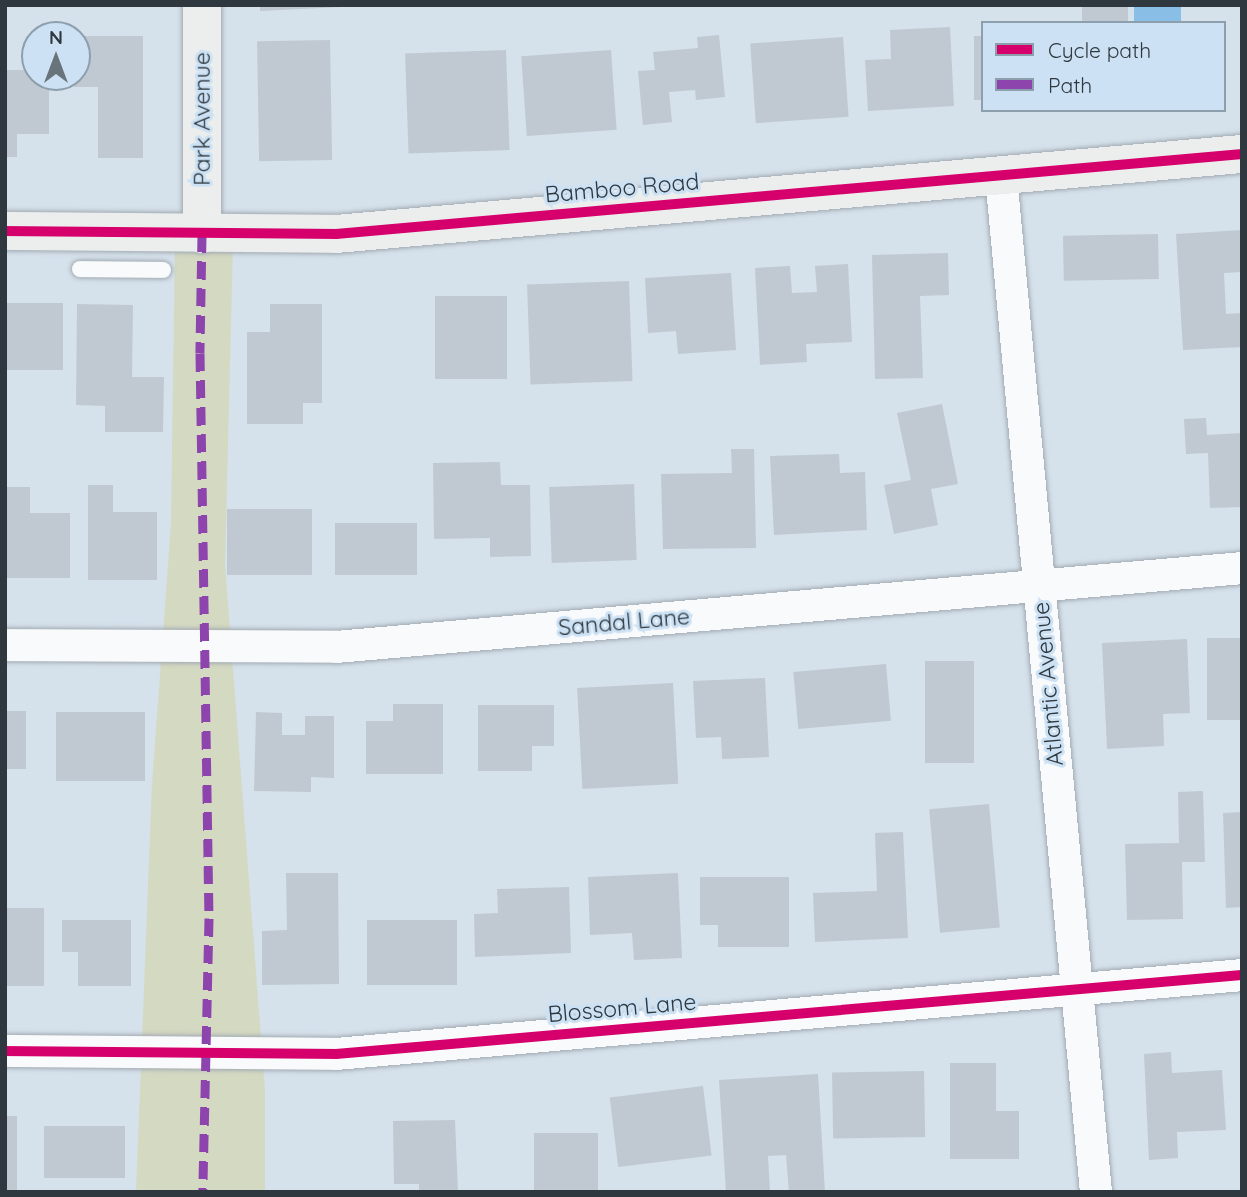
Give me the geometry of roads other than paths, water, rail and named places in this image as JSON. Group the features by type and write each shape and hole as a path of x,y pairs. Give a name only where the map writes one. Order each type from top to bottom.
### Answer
{"street":[{"name":"Park Avenue","path":"202,5 202,234"},
{"name":"Bamboo Road","path":"5,231 119,252 202,234 336,234 1242,155"},
{"name":"Atlantic Avenue","path":"1001,176 1096,1192"},
{"name":"Sandal Lane","path":"5,645 336,648 1242,568"},
{"name":"Blossom Lane","path":"5,1051 336,1054 1242,975"}],"lane":[{"path":"80,269 119,252 163,270"}],"water":[{"path":"1134,5 1181,5 1181,21 1134,21"}]}
